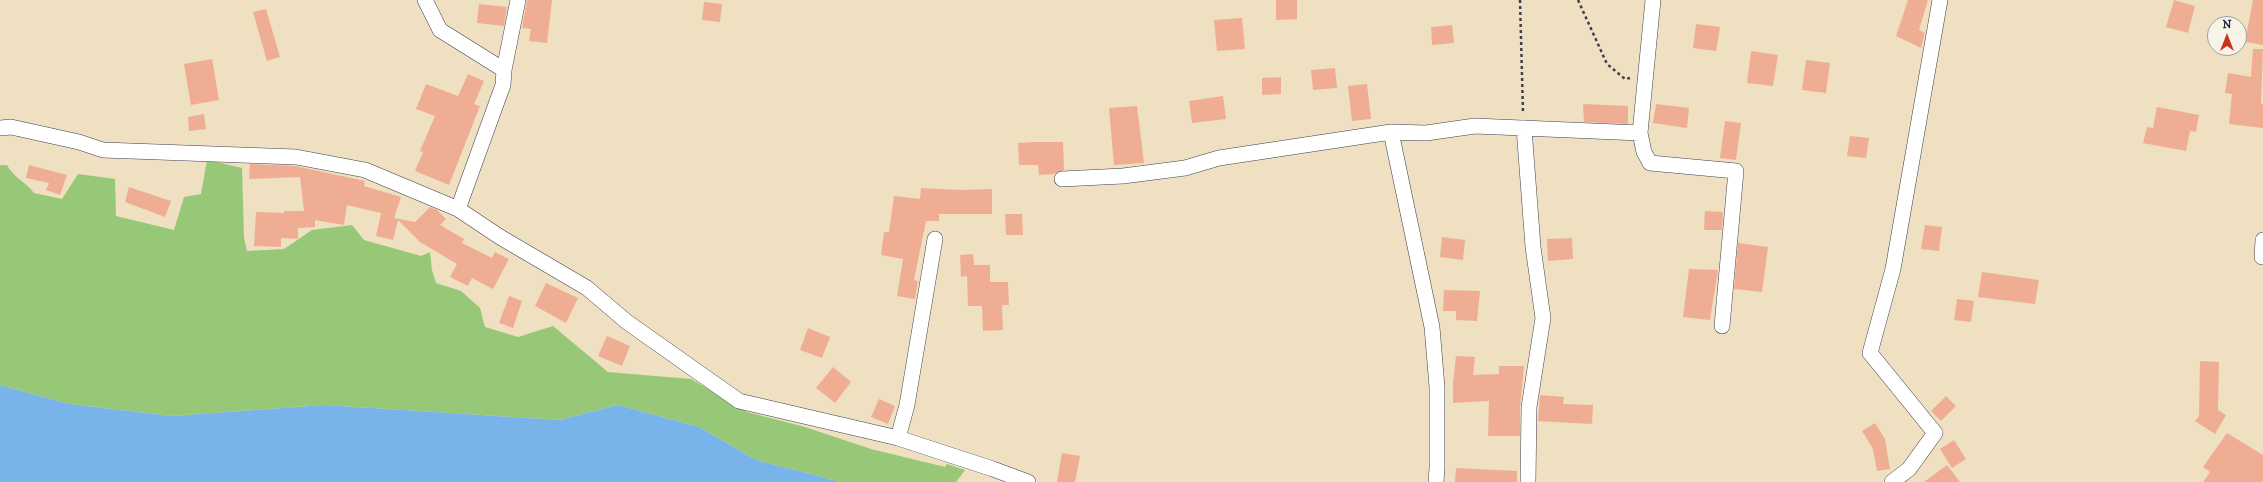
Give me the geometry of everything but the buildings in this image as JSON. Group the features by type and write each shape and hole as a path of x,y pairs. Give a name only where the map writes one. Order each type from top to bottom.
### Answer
{"street":[{"path":"425,0 440,30 504,70"},
{"path":"458,209 503,85 504,70 518,0"},
{"path":"1653,0 1640,133 1644,152 1650,163 1736,171 1722,326"},
{"path":"1892,482 1909,469 1935,433 1870,353 1893,268 1940,0"},
{"path":"1062,179 1123,176 1185,168 1219,158 1391,132 1426,133 1475,126 1640,133"},
{"path":"0,128 11,127 79,142 103,150 296,157 365,170 458,209 500,237 587,288 627,322 739,401 898,438 993,468 1028,482"},
{"path":"1524,128 1533,247 1543,318 1529,407 1528,482"},
{"path":"1391,132 1432,327 1437,387 1438,468 1436,482"},
{"path":"898,438 907,405 935,239"},
{"path":"2262,257 2263,240"}],"path":[{"path":"1520,0 1524,128"},
{"path":"1578,0 1607,64 1625,80 1646,72"}],"green space":[{"path":"207,160 242,168 244,238 247,251 284,249 312,230 352,225 364,240 421,256 430,252 432,270 436,283 461,291 480,308 485,327 518,337 553,326 608,372 691,379 747,412 805,427 871,449 945,467 947,464 965,470 956,482 841,482 756,460 699,427 618,405 559,420 325,405 172,416 69,404 0,385 0,165 7,165 13,173 34,193 62,199 78,174 115,179 116,216 174,230 184,197 201,194"}],"water":[{"path":"0,385 69,404 172,416 325,405 559,420 618,405 699,427 756,460 841,482 0,482"}]}
